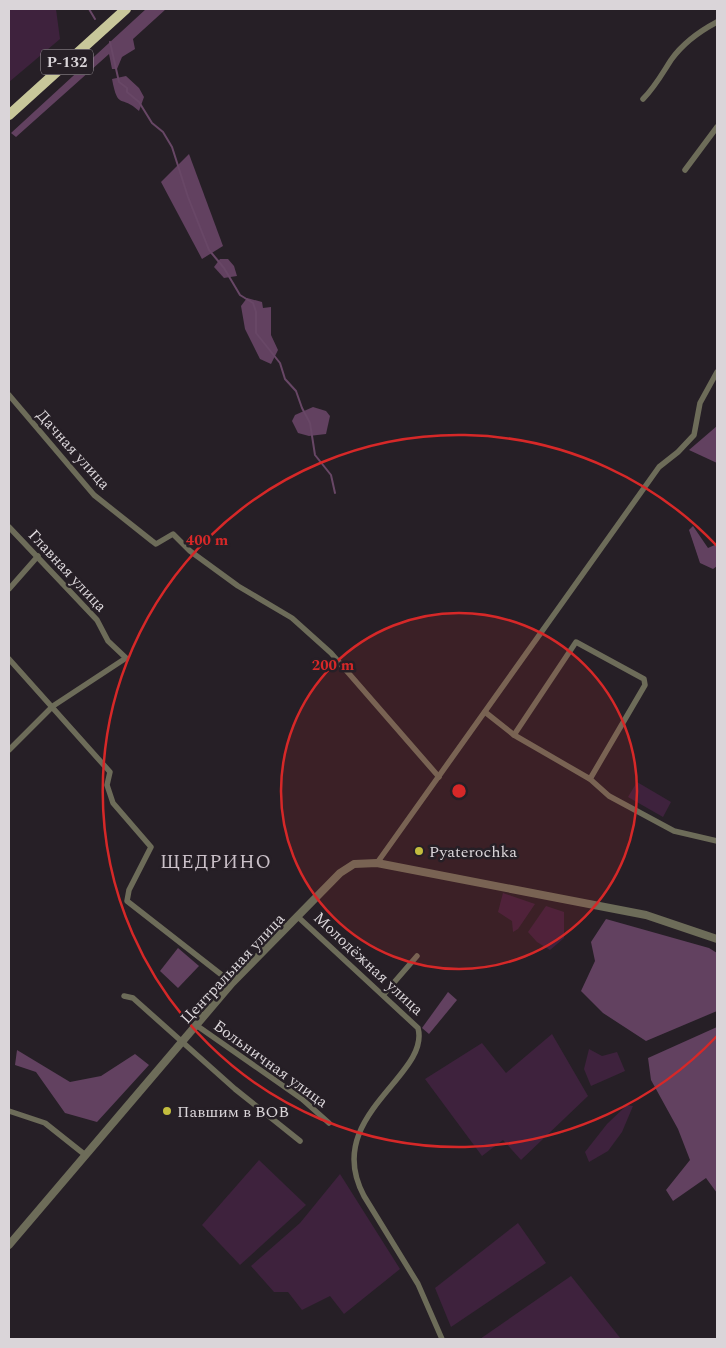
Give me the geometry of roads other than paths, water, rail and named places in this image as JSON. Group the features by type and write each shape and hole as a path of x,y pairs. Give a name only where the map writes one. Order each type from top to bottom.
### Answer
{"highway":[{"name":"Р-132","path":"9,115 126,9"}],"street":[{"path":"643,99 655,88 672,58 698,32 717,22"},
{"path":"685,170 717,127"},
{"path":"377,862 659,467 678,452 694,435 700,403 717,372"},
{"name":"Дачная улица","path":"9,395 94,495 156,544 173,534 190,551 242,588 292,618 331,653 439,777"},
{"name":"Главная улица","path":"9,527 97,620 108,641 126,658 53,706"},
{"path":"9,589 38,556"},
{"path":"514,736 576,642 644,679 645,685 590,779"},
{"path":"9,659 110,772 107,785 113,803 151,847 129,890 127,901 232,983"},
{"path":"9,750 53,706"},
{"path":"485,712 514,736 590,779 609,796 674,831 717,841"},
{"name":"Центральная улица","path":"9,1245 84,1154 232,983 340,873 354,864 377,862 546,897 646,915 717,939"},
{"name":"Молодёжная улица","path":"298,916 384,994 418,1028 419,1042 411,1060 372,1110 360,1131 354,1170 356,1182 418,1284 442,1339"},
{"path":"384,994 417,956"},
{"path":"124,996 133,998 182,1043 300,1142"},
{"name":"Больничная улица","path":"196,1026 302,1099 329,1123"},
{"path":"9,1111 45,1123 84,1154"}],"waterway":[{"path":"89,9 95,19"},
{"path":"110,42 119,82 139,102 152,123 163,132 172,147 188,197 209,250 224,268 240,295 253,303 256,312 256,333 280,363 285,379 296,391 310,423 315,455 331,475 335,493"}],"place":[{"name":"Pyaterochka","path":"419,851"},
{"name":"Павшим в ВОВ","path":"167,1111"}],"district":[{"name":"ЩЕДРИНО","path":"216,861"}]}
